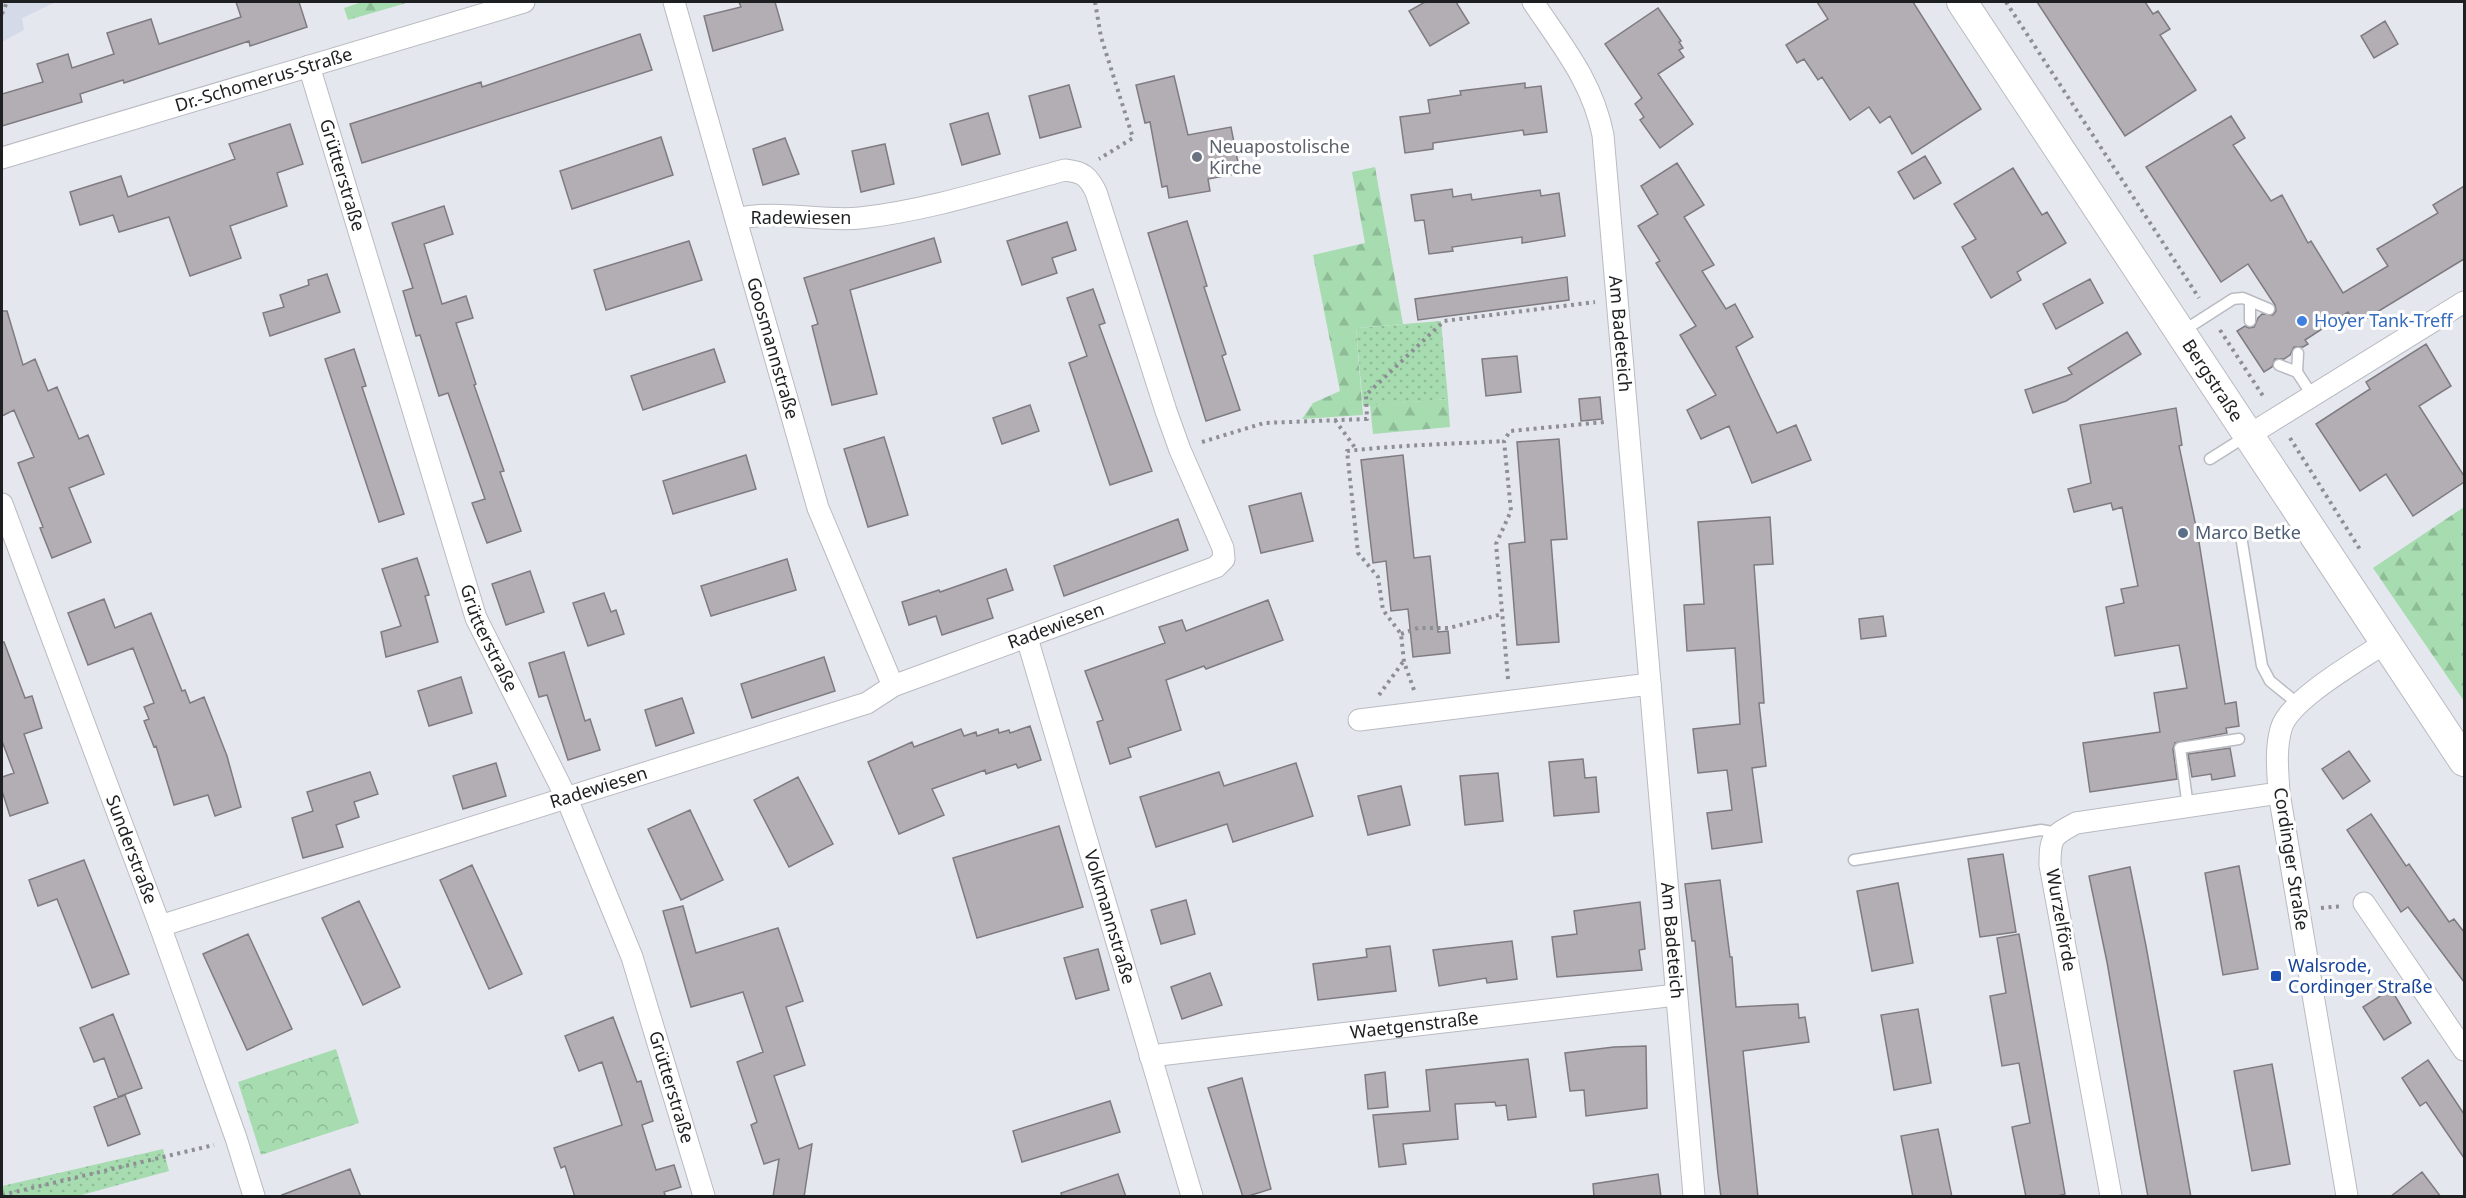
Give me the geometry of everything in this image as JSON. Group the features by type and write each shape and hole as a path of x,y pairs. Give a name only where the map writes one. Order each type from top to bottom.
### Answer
{"main road":[{"name":"Bergstraße","path":"1962,2 2464,760"}],"street":[{"name":"Dr.-Schomerus-Straße","path":"2,158 524,2"},
{"name":"Goosmannstraße","path":"674,2 818,508 893,686"},
{"name":"Am Badeteich","path":"1533,2 1587,84 1598,109 1603,135 1694,1197"},
{"name":"Grütterstraße","path":"309,66 476,618 567,799 632,957 704,1197"},
{"name":"Radewiesen","path":"160,926 867,703 893,686 1216,567 1224,559 1223,548 1180,450 1095,192 1089,178 1080,171 1065,170 917,210 857,218 757,214 737,219"},
{"path":"2249,435 2464,302"},
{"name":"Sunderstraße","path":"2,504 160,926 236,1138 254,1197"},
{"name":"Volkmannstraße","path":"1027,638 1192,1197"},
{"name":"Cordinger Straße","path":"2347,1197 2279,793 2277,757 2281,726 2297,703 2386,642"},
{"path":"1359,720 1650,684"},
{"path":"2058,833 2076,823 2279,793"},
{"name":"Wurzelförde","path":"2058,833 2050,845 2050,865 2110,1197"},
{"path":"2364,903 2464,1050"},
{"name":"Waetgenstraße","path":"1150,1056 1676,996"}],"lane":[{"path":"2181,333 2233,299 2243,298 2269,309"},
{"path":"2250,302 2250,321"},
{"path":"2297,372 2298,353"},
{"path":"2279,365 2297,372 2312,395"},
{"path":"2210,459 2249,435"},
{"path":"2241,536 2262,666 2270,681 2297,703"},
{"path":"2188,807 2180,748 2239,739"},
{"path":"1854,860 2041,830 2058,833"}],"path":[{"path":"2,14 7,2"},
{"path":"1080,171 1133,138 1101,37 1095,2"},
{"path":"2006,2 2357,541 2364,557"},
{"path":"1180,450 1264,423 1367,418 1366,395 1444,321 1616,299"},
{"path":"1335,420 1357,449"},
{"path":"1510,701 1496,544 1511,512 1504,441 1510,431 1592,423"},
{"path":"1418,713 1414,686 1404,662 1401,634 1383,610 1378,577 1359,553 1347,450 1420,444 1504,441"},
{"path":"1401,634 1418,627 1449,628 1502,615"},
{"path":"2299,911 2364,903"},
{"path":"2,1195 202,1149"}],"shaded area":[{"path":"2,2 56,2 22,18 24,30 2,42"}],"green space":[{"path":"362,2 410,2 348,20 344,8"},
{"path":"1375,167 1403,324 1356,328 1363,415 1302,419 1313,403 1340,391 1313,255 1365,243 1352,172"},
{"path":"1441,321 1448,399 1363,406 1356,328"},
{"path":"1448,399 1450,427 1373,434 1370,405"},
{"path":"2464,507 2464,701 2373,568"},
{"path":"336,1049 359,1123 261,1155 238,1082"},
{"path":"163,1149 169,1171 78,1196 2,1196 2,1186"}],"building":[{"path":"236,2 299,2 307,27 250,46 249,41 124,83 123,80 80,94 82,102 2,126 2,94 43,82 37,64 68,54 72,68 114,54 107,33 151,19 159,44 241,17"},
{"path":"739,2 775,2 783,30 713,51 704,16 741,7"},
{"path":"1425,2 1456,2 1469,23 1430,46 1409,11"},
{"path":"1817,2 1913,2 1981,109 1912,154 1890,116 1880,123 1869,107 1850,120 1822,77 1818,80 1804,59 1797,63 1786,45 1828,19"},
{"path":"2037,2 2145,2 2153,14 2158,11 2170,29 2160,35 2196,90 2125,136"},
{"path":"1658,8 1681,41 1679,42 1683,48 1679,50 1684,57 1658,74 1693,124 1660,148 1640,120 1644,117 1635,104 1642,98 1605,44"},
{"path":"2385,21 2398,44 2374,58 2361,36"},
{"path":"640,34 652,70 362,163 350,124 481,82 482,87"},
{"name":"Neuapostolische Kirche","path":"1174,76 1188,135 1231,127 1240,173 1208,179 1210,191 1169,198 1167,186 1162,187 1150,122 1145,123 1136,85"},
{"path":"1525,83 1525,88 1541,86 1547,132 1524,135 1523,130 1433,143 1433,149 1405,153 1400,117 1430,113 1428,100 1461,95 1460,91"},
{"path":"1069,85 1081,127 1040,138 1029,96"},
{"path":"988,113 1000,154 962,165 950,124"},
{"path":"2231,116 2245,138 2233,145 2271,201 2282,195 2308,243 2311,241 2343,293 2388,266 2377,249 2438,213 2433,205 2464,186 2464,259 2356,325 2348,312 2305,340 2308,344 2303,347 2294,347 2290,355 2284,359 2275,359 2272,367 2264,372 2237,331 2245,326 2254,327 2262,314 2273,315 2276,311 2275,305 2248,264 2221,282 2146,167"},
{"path":"290,124 303,164 277,173 287,206 230,226 241,258 190,276 169,217 119,232 113,215 80,225 70,192 121,176 128,197 235,159 229,144"},
{"path":"661,137 673,175 572,209 560,171"},
{"path":"785,138 799,174 763,185 753,149"},
{"path":"885,144 894,184 861,192 852,151"},
{"path":"1925,156 1941,183 1914,199 1898,172"},
{"path":"1677,163 1704,205 1684,217 1714,265 1702,271 1726,309 1735,304 1753,337 1736,347 1777,433 1796,425 1811,460 1752,483 1729,426 1701,439 1687,410 1716,395 1680,335 1696,326 1656,263 1660,261 1638,226 1658,214 1641,186"},
{"path":"2013,168 2042,215 2047,212 2066,243 2017,272 2021,280 1991,298 1962,247 1976,239 1954,204"},
{"path":"1452,189 1453,197 1471,194 1472,200 1540,190 1541,196 1559,193 1565,236 1522,243 1522,237 1452,247 1453,251 1429,254 1424,220 1415,221 1411,195"},
{"path":"444,206 453,234 424,244 442,304 466,296 473,318 456,323 476,384 474,385 504,471 500,472 521,531 487,543 472,503 485,499 448,393 439,396 420,335 416,336 403,291 413,288 392,223"},
{"path":"1187,221 1207,286 1204,287 1226,354 1222,356 1240,410 1206,421 1148,233"},
{"path":"1067,222 1076,250 1052,258 1057,273 1022,285 1007,241"},
{"path":"934,238 941,262 850,290 877,394 832,405 812,326 818,324 804,278"},
{"path":"689,241 702,280 606,310 594,270"},
{"path":"327,274 340,312 270,336 263,313 284,307 280,295 309,285 308,280"},
{"path":"1567,277 1569,300 1418,320 1415,299"},
{"path":"2090,279 2103,303 2056,329 2043,304"},
{"path":"1093,289 1105,323 1099,325 1152,471 1110,485 1069,363 1087,356 1067,298"},
{"path":"2,311 7,311 23,365 35,359 48,391 57,387 79,439 88,435 104,474 69,488 91,542 52,558 40,528 43,527 18,463 34,457 14,410 2,416"},
{"path":"2127,332 2141,354 2066,401 2033,413 2025,390 2072,374 2068,368"},
{"path":"2426,344 2451,386 2419,406 2464,476 2464,482 2413,516 2386,474 2360,491 2316,424 2370,389 2366,382"},
{"path":"354,349 366,386 362,387 404,514 379,522 325,359"},
{"path":"714,349 725,382 643,410 631,376"},
{"path":"1517,356 1521,392 1486,396 1482,359"},
{"path":"1600,397 1602,419 1581,421 1579,399"},
{"path":"1030,405 1039,431 1002,444 993,418"},
{"path":"2176,408 2182,445 2179,446 2198,536 2225,704 2236,702 2239,726 2226,728 2227,733 2175,743 2173,749 2177,779 2090,792 2083,743 2160,732 2154,693 2187,688 2179,645 2115,656 2106,607 2124,603 2121,589 2138,586 2122,507 2113,510 2111,503 2074,512 2068,489 2091,483 2080,425"},
{"path":"884,437 908,515 868,527 844,449"},
{"path":"1559,439 1567,539 1551,540 1559,642 1517,645 1509,544 1525,542 1517,442"},
{"path":"746,455 756,489 673,514 663,481"},
{"path":"1403,455 1414,558 1430,556 1438,632 1448,631 1450,653 1413,657 1408,609 1391,611 1386,561 1373,563 1361,460"},
{"path":"1301,493 1313,541 1261,553 1249,506"},
{"path":"1770,517 1773,564 1754,565 1764,703 1759,703 1766,766 1752,768 1762,842 1712,849 1707,813 1732,810 1727,770 1698,773 1693,729 1740,724 1735,648 1687,651 1684,605 1704,604 1698,522"},
{"path":"1178,519 1188,550 1064,596 1054,566"},
{"path":"417,558 429,595 425,596 438,642 386,657 381,632 401,626 382,569"},
{"path":"787,559 796,590 711,616 701,586"},
{"path":"1006,569 1013,590 987,599 993,618 942,635 936,616 909,625 902,602 939,590 940,592"},
{"path":"530,571 544,612 506,625 492,584"},
{"path":"604,593 611,612 616,610 624,634 588,646 573,603"},
{"path":"104,599 115,628 151,613 182,691 185,690 190,703 204,697 227,756 241,807 215,816 208,795 174,805 156,746 154,747 144,721 149,719 144,707 154,703 133,648 88,665 68,613"},
{"path":"1268,600 1283,640 1206,669 1204,666 1166,680 1181,730 1128,748 1131,757 1110,764 1097,722 1103,720 1085,671 1165,643 1159,627 1182,620 1186,631"},
{"path":"1883,616 1886,636 1861,639 1859,619"},
{"path":"2,642 4,642 25,698 32,696 42,728 24,734 48,803 10,816 2,791 2,777 14,773 2,741"},
{"path":"564,652 585,721 590,719 600,750 568,760 547,695 539,697 529,663"},
{"path":"824,657 835,691 752,718 741,684"},
{"path":"461,677 472,713 429,726 418,691"},
{"path":"682,698 694,733 656,746 645,710"},
{"path":"1030,726 1041,760 1018,768 1016,764 986,774 985,770 932,789 944,815 899,834 868,762 912,742 914,747 961,729 964,736 976,732 977,736 998,729 999,733 1009,730 1010,733"},
{"path":"2230,748 2235,776 2212,780 2211,774 2192,777 2188,754"},
{"path":"2349,751 2370,781 2343,799 2322,769"},
{"path":"1583,759 1585,778 1596,777 1599,812 1554,816 1549,762"},
{"path":"496,763 506,796 463,809 453,776"},
{"path":"1296,763 1313,816 1233,842 1227,824 1156,847 1140,797 1219,772 1224,786"},
{"path":"370,772 378,794 354,802 359,817 336,825 343,847 303,858 292,818 313,811 307,792"},
{"path":"1498,773 1503,821 1465,825 1460,776"},
{"path":"798,777 833,844 789,867 754,800"},
{"path":"1401,786 1410,825 1368,835 1358,796"},
{"path":"690,810 723,880 681,900 648,829"},
{"path":"2371,814 2406,866 2409,864 2449,922 2454,919 2464,932 2464,982 2408,907 2401,912 2347,830"},
{"path":"1059,826 1083,907 977,938 953,858"},
{"path":"2003,854 2016,932 1980,937 1968,859"},
{"path":"84,860 129,974 92,988 57,899 38,906 29,880"},
{"path":"472,865 522,974 489,989 440,880"},
{"path":"2239,866 2258,969 2223,975 2205,873"},
{"path":"2130,867 2191,1197 2148,1197 2107,962 2089,876"},
{"path":"1720,880 1730,957 1732,957 1736,1007 1798,1004 1799,1018 1805,1017 1809,1042 1743,1051 1758,1197 1721,1197 1718,1174 1695,941 1692,941 1685,884"},
{"path":"1898,883 1913,963 1872,971 1857,891"},
{"path":"1186,900 1195,934 1161,944 1151,910"},
{"path":"359,901 400,987 363,1005 322,918"},
{"path":"1640,902 1645,949 1639,950 1642,970 1557,977 1552,937 1577,934 1574,911"},
{"path":"683,906 696,953 778,928 803,1001 786,1007 805,1065 774,1076 799,1149 812,1144 804,1197 773,1197 779,1159 764,1164 751,1125 757,1122 737,1062 763,1052 743,992 691,1007 663,911"},
{"path":"248,934 292,1029 247,1050 203,954"},
{"path":"2019,934 2065,1194 2054,1197 2026,1197 2012,1127 2030,1123 2019,1063 2002,1066 1990,996 2006,993 1997,938"},
{"path":"1512,941 1517,979 1487,983 1486,978 1439,986 1433,950"},
{"path":"1390,946 1396,991 1318,1000 1313,964 1367,957 1366,949"},
{"path":"1098,949 1109,990 1076,999 1064,958"},
{"path":"1210,973 1222,1005 1182,1019 1171,987"},
{"path":"2391,989 2411,1023 2384,1040 2363,1007"},
{"path":"1918,1009 1931,1083 1894,1090 1881,1015"},
{"path":"113,1014 142,1088 118,1097 104,1058 94,1062 80,1028"},
{"path":"613,1017 637,1082 641,1081 653,1121 642,1125 656,1170 674,1165 681,1187 664,1192 666,1197 575,1197 565,1166 561,1168 554,1148 622,1125 602,1062 579,1071 565,1036"},
{"path":"1646,1046 1647,1108 1586,1116 1584,1090 1570,1091 1565,1053"},
{"path":"1528,1059 1536,1117 1508,1120 1506,1105 1496,1106 1495,1102 1455,1104 1458,1139 1403,1144 1406,1164 1379,1167 1373,1115 1430,1111 1426,1070"},
{"path":"2428,1060 2464,1114 2464,1158 2426,1102 2420,1106 2402,1078"},
{"path":"2272,1064 2290,1164 2252,1171 2234,1071"},
{"path":"1385,1072 1388,1107 1368,1109 1365,1075"},
{"path":"1242,1078 1271,1189 1245,1197 1243,1197 1208,1088"},
{"path":"125,1095 140,1134 108,1146 94,1107"},
{"path":"1110,1101 1120,1132 1022,1162 1013,1131"},
{"path":"1938,1129 1952,1197 1913,1197 1901,1136"},
{"path":"350,1169 361,1197 283,1197 282,1195"},
{"path":"2422,1172 2441,1197 2390,1197"},
{"path":"1118,1174 1126,1197 1062,1197 1061,1193"},
{"path":"1658,1174 1661,1197 1594,1197 1593,1184"}],"place":[{"name":"Neuapostolische Kirche","path":"1197,157"},
{"name":"Hoyer Tank-Treff","path":"2302,321"},
{"name":"Marco Betke","path":"2183,533"},
{"name":"Walsrode, Cordinger Straße","path":"2276,976"}]}
